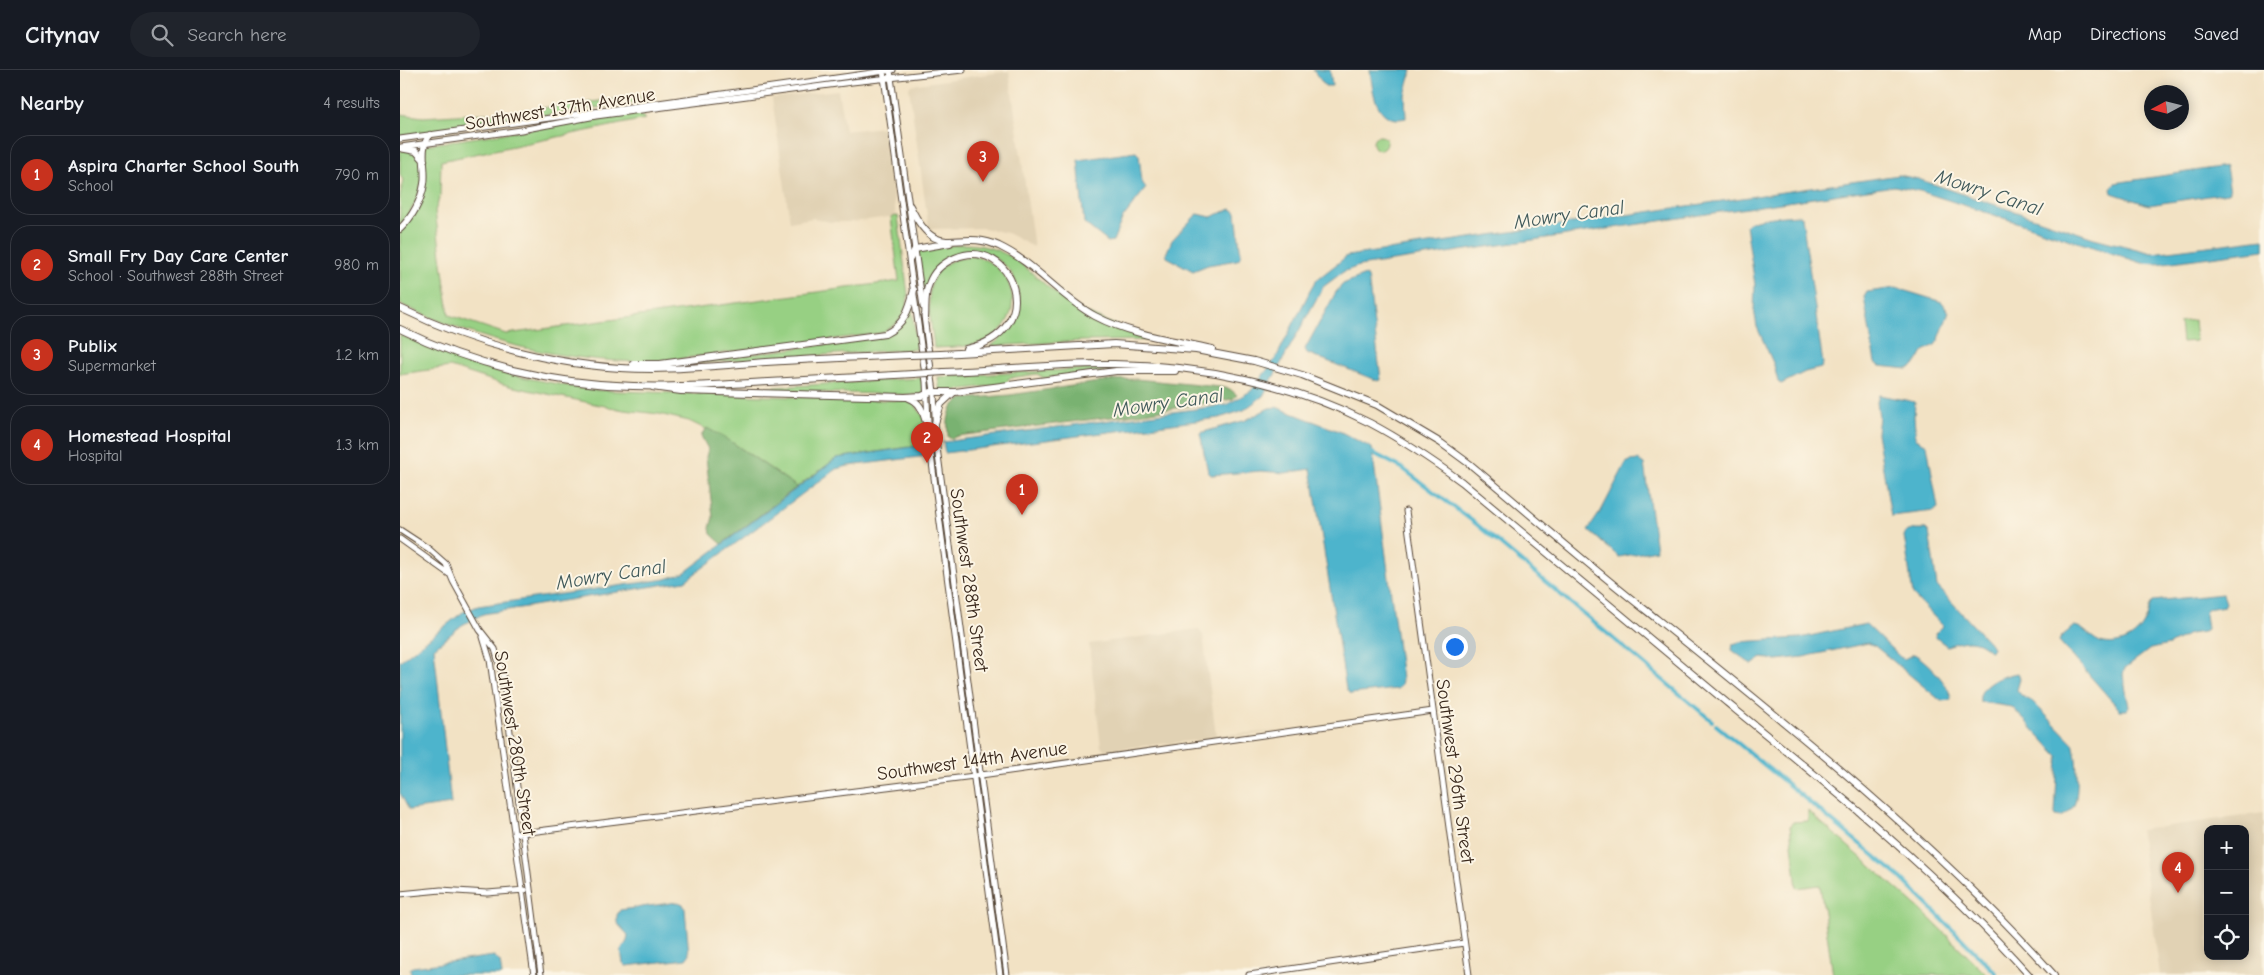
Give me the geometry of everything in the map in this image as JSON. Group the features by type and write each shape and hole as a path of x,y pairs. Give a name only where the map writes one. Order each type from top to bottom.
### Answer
{"highway":[{"path":"400,229 411,218 421,197 425,183 423,144 430,135"},
{"path":"400,148 416,151 424,160"},
{"path":"910,206 918,223 929,235 938,239 956,242 985,242 1012,253 1088,311 1124,328 1242,355 1254,361"},
{"path":"910,259 916,249 956,242"},
{"path":"924,318 928,284 935,272 950,260 964,255 983,256 998,264 1008,274 1016,295 1014,311 1008,324 998,336 987,343 953,353"},
{"path":"603,366 660,364 878,336 891,331 900,323 908,312 914,290"},
{"path":"400,308 470,338 511,350 603,366 652,369 1114,344 1196,350 1254,361 1290,371 1377,405 1441,443 1471,465 1903,824 2013,929 2054,975"},
{"path":"400,329 421,340 470,358 511,370 597,384 652,387 1112,364 1153,365 1216,373 1257,382 1281,389 1369,423 1432,460 1462,482 1894,840 1946,888 2029,975"},
{"path":"652,387 674,391 905,397 1116,371 1216,373"},
{"path":"935,423 941,404 955,392"},
{"path":"905,397 920,406 928,428"}],"main road":[{"name":"Southwest 137th Avenue","path":"400,148 596,116 823,83 891,70"},
{"name":"Southwest 288th Street","path":"891,70 890,78 910,206 924,318 931,393 928,428 1000,975"},
{"name":"Southwest 137th Avenue","path":"400,139 596,110 823,83 884,79 963,70"},
{"name":"Southwest 288th Street","path":"883,71 914,290 931,393 1007,975"},
{"name":"Southwest 296th Street","path":"1406,511 1469,975"},
{"path":"400,530 418,541 446,564 449,575 480,630"},
{"path":"400,539 449,575"},
{"name":"Southwest 280th Street","path":"480,630 498,657 506,701 542,975"},
{"name":"Southwest 280th Street","path":"480,630 490,660 534,975"},
{"path":"496,702 506,701"},
{"name":"Southwest 144th Avenue","path":"514,834 974,776 1433,711"},
{"path":"502,743 511,742"},
{"path":"400,894 441,890 487,893 530,890"},
{"path":"1249,975 1464,943"},
{"path":"530,949 538,949"}],"shaded area":[{"path":"1009,71 1034,247 1007,233 984,228 929,229 909,88 911,85"},
{"path":"838,90 845,131 884,127 896,216 853,222 830,222 813,218 790,222 772,98"},
{"path":"1198,629 1203,635 1216,735 1296,730 1105,750 1101,747 1089,644"},
{"path":"2264,813 2264,975 2160,975 2140,830"}],"green space":[{"path":"642,96 639,100 630,103 400,136 400,114 423,117 507,112"},
{"path":"637,113 645,119 441,161 440,196 435,211 449,315 506,334 899,281 891,217 898,216 908,295 906,308 901,318 881,333 654,362 587,358 524,348 462,330 400,304 400,231 421,204 426,145"},
{"path":"1377,136 1383,136 1387,143 1383,150 1377,150 1373,146 1373,140"},
{"path":"410,150 421,159 421,186 411,210 400,226 400,197 403,180 400,175 400,151"},
{"path":"961,244 997,250 1024,266 1048,287 1076,307 1106,321 1158,340 1083,341 990,346 1004,335 1013,322 1018,308 1018,293 1014,279 1006,267 993,258 976,253 956,255 950,257 943,264 924,291 918,251"},
{"path":"971,256 986,260 997,268 1006,279 1011,291 1012,304 1010,316 1003,328 991,338 978,344 934,348 929,301 933,279 939,269 949,262"},
{"path":"912,308 917,349 680,364 885,336"},
{"path":"2194,320 2196,341 2182,342 2180,322"},
{"path":"400,335 479,366 507,374 589,390 909,401 913,402 923,416 928,444 837,458 797,487 730,441 689,421 659,414 624,410 509,386 450,367 400,374"},
{"path":"1133,368 1044,378 1037,374 1009,378 1006,384 940,392 938,377"},
{"path":"922,378 923,394 921,395 728,390"},
{"path":"1136,379 1220,387 1230,389 1237,395 1233,399 1144,413 957,436 951,439 948,437 949,415 953,406 962,399 1010,395 1113,380"},
{"path":"707,428 730,441 797,487 722,544 711,534 710,528 713,517 706,457 708,449 701,436"},
{"path":"1808,811 1921,910 1987,975 1833,975 1820,885 1797,888 1790,826 1793,822 1808,821"}],"water":[{"path":"1313,70 1330,70 1332,86 1325,86"},
{"path":"1370,70 1412,70 1405,95 1406,118 1396,119 1388,117 1382,112 1375,97"},
{"path":"1136,152 1139,155 1142,182 1146,188 1122,219 1113,241 1108,242 1084,223 1078,160"},
{"path":"2226,166 2230,192 2228,193 2149,205 2112,193 2111,189 2115,183"},
{"name":"Mowry Canal","path":"1899,175 1918,179 2094,238 2152,253 2264,239 2264,250 2156,264 2142,263 1920,191 1894,186 1359,266 1343,272 1323,287 1263,396 1244,410 1219,418 945,453 943,442 1226,405 1251,391 1276,358 1315,281 1347,256"},
{"path":"1231,209 1236,212 1241,257 1237,260 1208,265 1193,271 1167,257 1166,254 1172,240 1195,216 1198,214 1211,217"},
{"path":"1799,215 1802,217 1823,364 1821,368 1805,372 1781,384 1778,382 1774,365 1757,327 1754,309 1755,285 1746,225 1756,220"},
{"path":"1365,275 1368,277 1381,380 1378,381 1307,353 1305,349 1336,292 1343,284"},
{"path":"1896,288 1942,302 1949,312 1935,345 1924,351 1914,366 1908,369 1880,366 1875,363 1864,297 1867,292"},
{"path":"1879,395 1915,402 1916,439 1927,445 1938,508 1934,511 1891,516 1877,433 1879,417 1877,402"},
{"path":"1276,407 1341,432 1372,448 1402,679 1401,686 1397,689 1350,694 1346,689 1311,469 1285,473 1261,471 1211,475 1208,472 1200,433 1246,420 1269,408"},
{"path":"925,445 927,456 836,469 685,581 483,614 462,625 434,648 451,804 409,810 400,793 400,661 463,612 478,606 666,579 684,573 837,458"},
{"path":"1638,460 1644,464 1656,550 1619,557 1588,530 1601,511 1626,463"},
{"path":"1915,529 1926,529 1929,532 1937,586 1993,647 1992,650 1990,651 1979,643 1970,641 1947,646 1935,637 1936,633 1943,626 1913,595 1904,536 1906,532"},
{"path":"2223,594 2226,603 2224,606 2207,609 2205,614 2207,629 2204,632 2189,634 2169,645 2150,649 2125,668 2123,675 2129,707 2127,710 2120,710 2059,641 2074,626 2082,629 2100,642 2117,643 2129,638 2139,630 2146,619 2153,601"},
{"path":"1866,624 1900,657 1904,659 1914,654 1925,662 1943,681 1951,700 1941,701 1875,646 1868,643 1803,657 1777,660 1762,658 1752,665 1732,650 1733,644 1739,642 1800,638"},
{"path":"2018,673 2020,679 2017,690 2022,696 2033,702 2073,743 2077,766 2077,794 2072,808 2061,817 2055,814 2058,756 2012,707 1980,702 1980,696 1987,685 1999,678"},
{"path":"678,902 683,904 685,909 689,955 686,959 626,966 623,963 621,951 628,935 617,923 617,915 620,910"},
{"path":"494,956 500,962 502,975 411,975 410,968 413,967"}],"waterway":[{"path":"1373,453 1402,468 1475,523 1712,721"},
{"path":"1716,725 1901,878 1996,973"}],"place":[{"name":"Publix","path":"983,182"},
{"name":"Small Fry Day Care Center","path":"927,463"},
{"name":"Aspira Charter School South","path":"1022,515"},
{"name":"Homestead Hospital","path":"2178,893"}]}
